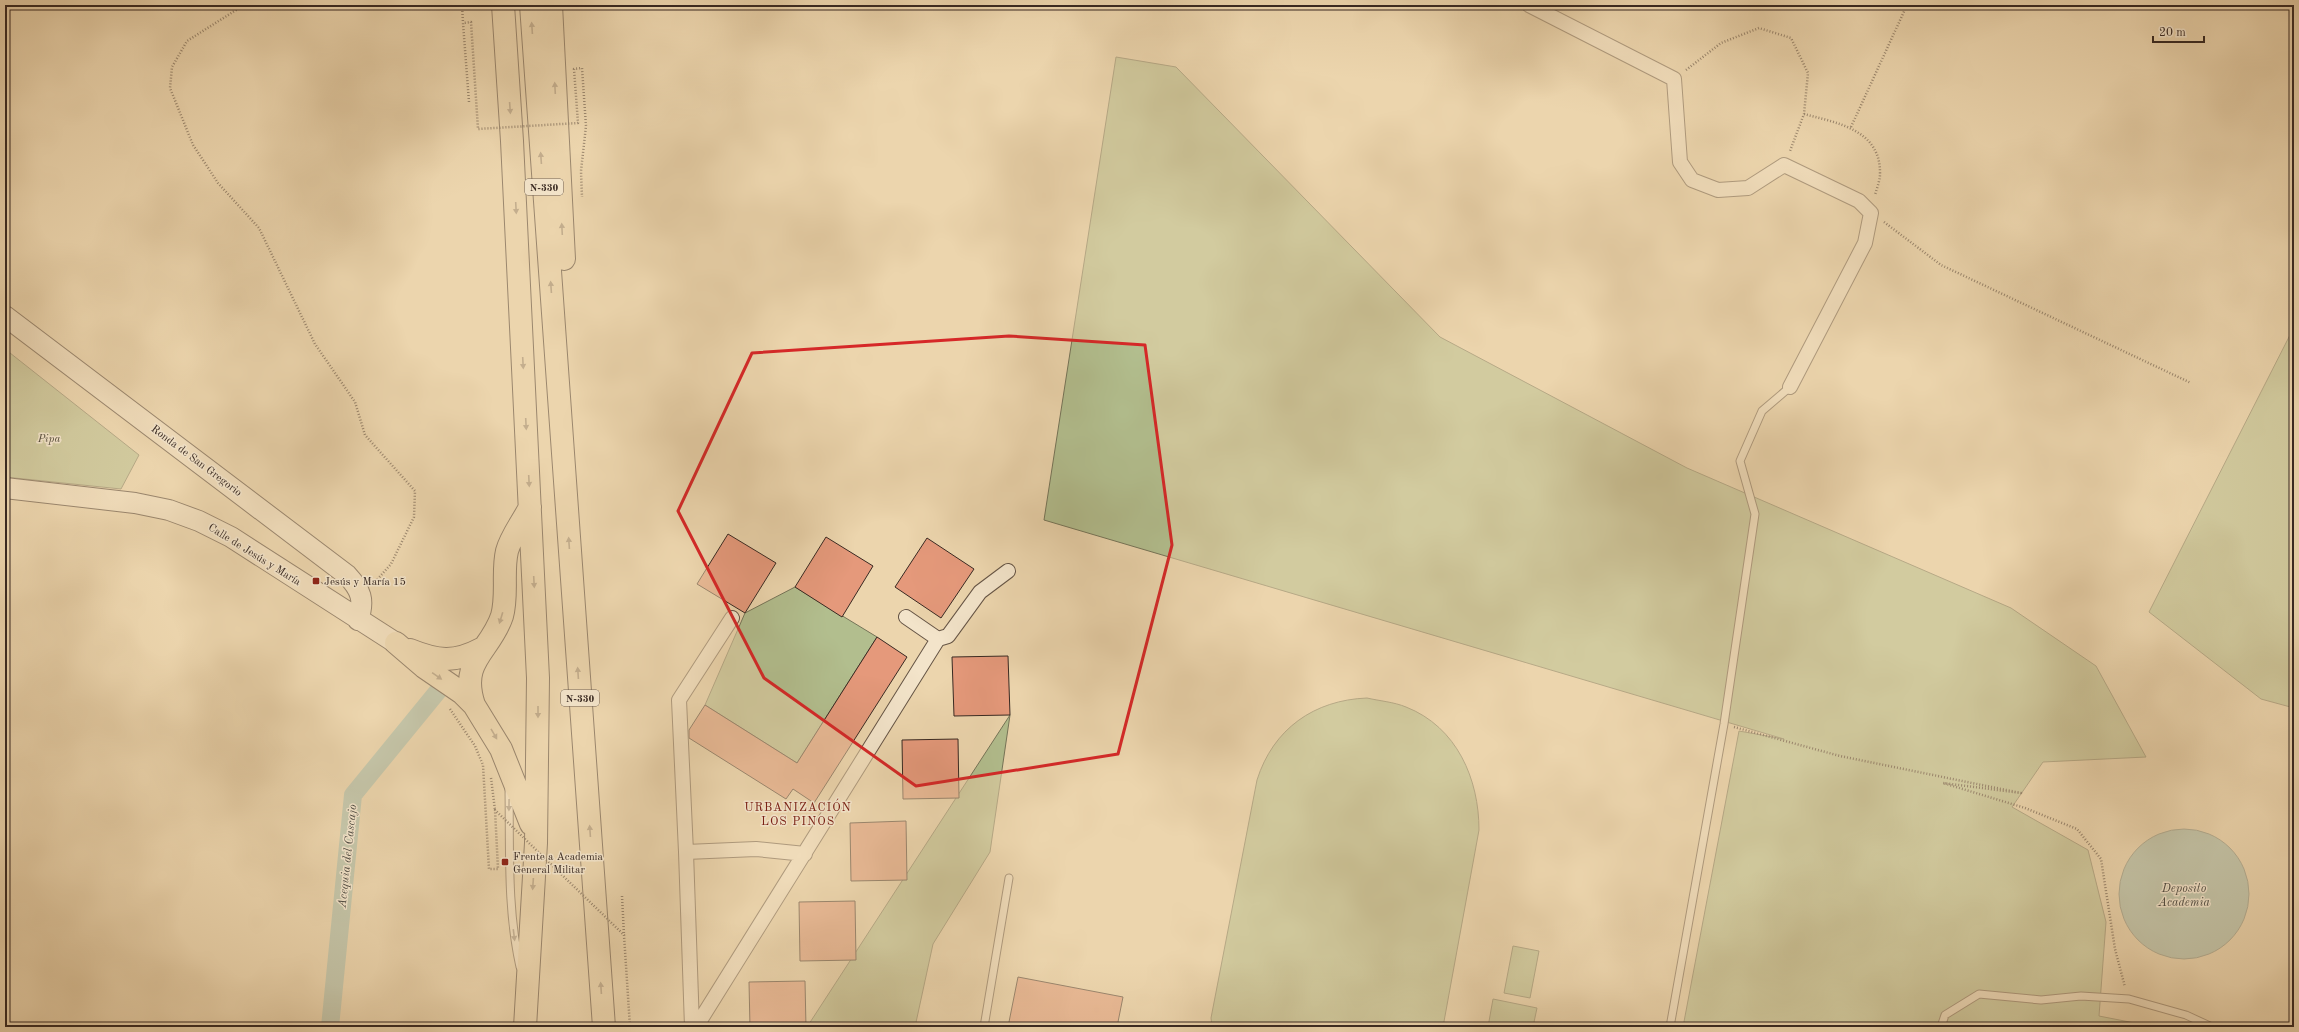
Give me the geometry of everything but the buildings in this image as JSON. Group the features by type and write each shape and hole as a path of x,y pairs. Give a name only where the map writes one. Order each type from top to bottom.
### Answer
{"highway":[{"name":"N-330","path":"503,5 512,141 538,678 536,844 525,1027"},
{"name":"N-330","path":"530,5 604,1027"},
{"path":"550,5 566,303 556,368"},
{"path":"396,643 426,656 440,659 467,657 481,649 493,636 502,614 507,551 530,506"},
{"path":"396,643 424,667 462,693 474,705 494,734 509,766 528,812 536,844"},
{"path":"474,705 470,689 470,677 481,649"}],"street":[{"path":"1529,5 1674,79 1680,162 1692,180 1718,190 1748,188 1784,164 1859,201 1871,214 1865,243 1790,387"},
{"name":"Ronda de San Gregorio","path":"5,316 308,544 347,575 361,592"},
{"name":"Calle de Jesús y María","path":"5,488 135,503 183,515 213,527 231,537 396,643"},
{"path":"696,1027 938,639 948,636 980,592 1008,571"},
{"path":"358,620 362,609 361,592"},
{"path":"906,617 938,639"},
{"path":"692,1027 679,700 732,618"},
{"path":"686,852 756,849 805,854"}],"lane":[{"path":"1670,1027 1724,724 1755,514 1740,461 1762,411 1790,387"},
{"path":"509,766 509,860 512,918 526,995"},
{"path":"984,1027 1009,878"},
{"path":"1941,1027 1945,1015 1980,994 2041,1000 2081,996 2129,999 2186,1015 2212,1027"}],"path":[{"path":"244,5 187,41 172,67 170,88 193,145 218,184 259,228 315,344 355,402 365,435 415,491 414,517 391,564 377,580 361,592"},
{"path":"462,5 469,102"},
{"path":"1850,127 1907,5"},
{"path":"463,22 471,22 478,129 578,123 574,69 582,68 586,126 581,171 582,196"},
{"path":"1674,79 1721,43 1759,28 1791,38 1808,73 1804,114 1784,164"},
{"path":"1804,114 1850,127 1875,147 1880,174 1871,214 1910,240 1941,265 2191,384"},
{"path":"450,709 475,746 483,764 489,869 498,869 490,778"},
{"path":"1724,724 1840,756 2021,793 1943,783 2025,808 2077,829 2101,859 2115,949 2129,999"},
{"path":"494,810 624,935"},
{"path":"622,896 630,1027"}],"highlighted area":[{"path":"1009,336 1145,345 1172,545 1118,754 916,786 764,678 678,511 752,353"}],"green space":[{"path":"1116,57 1176,67 1440,337 1687,468 2011,608 2096,666 2146,757 2043,762 2012,807 2088,850 2106,922 2099,1016 2155,1027 1683,1027 1739,731 1784,739 1044,520"},
{"path":"2290,335 2294,342 2294,708 2261,699 2149,612"},
{"name":"Pipa","path":"5,349 139,455 121,489 5,477"},
{"path":"795,587 877,637 797,763 705,705 745,613"},
{"path":"1367,698 1406,707 1424,716 1439,727 1452,741 1462,757 1475,792 1479,830 1443,1027 1212,1027 1211,1018 1257,780 1264,762 1273,746 1285,732 1313,711 1330,704"},
{"path":"1010,715 990,852 933,944 915,1027 807,1027"},
{"path":"1513,946 1539,951 1530,998 1504,993"},
{"path":"1493,999 1537,1008 1533,1027 1488,1027"}],"water":[{"name":"Deposito Academia","path":"2184,829 2209,834 2230,848 2244,869 2249,894 2244,919 2230,940 2209,954 2184,959 2159,954 2138,940 2124,919 2119,894 2124,869 2138,848 2159,834"}],"waterway":[{"name":"Acequia del Cascajo","path":"330,1027 353,795 438,691"}],"place":[{"name":"Jesús y María 15","path":"316,581"},
{"name":"Frente a Academia General Militar","path":"505,862"}],"district":[{"name":"URBANIZACIÓN LOS PINOS","path":"798,814"}]}
